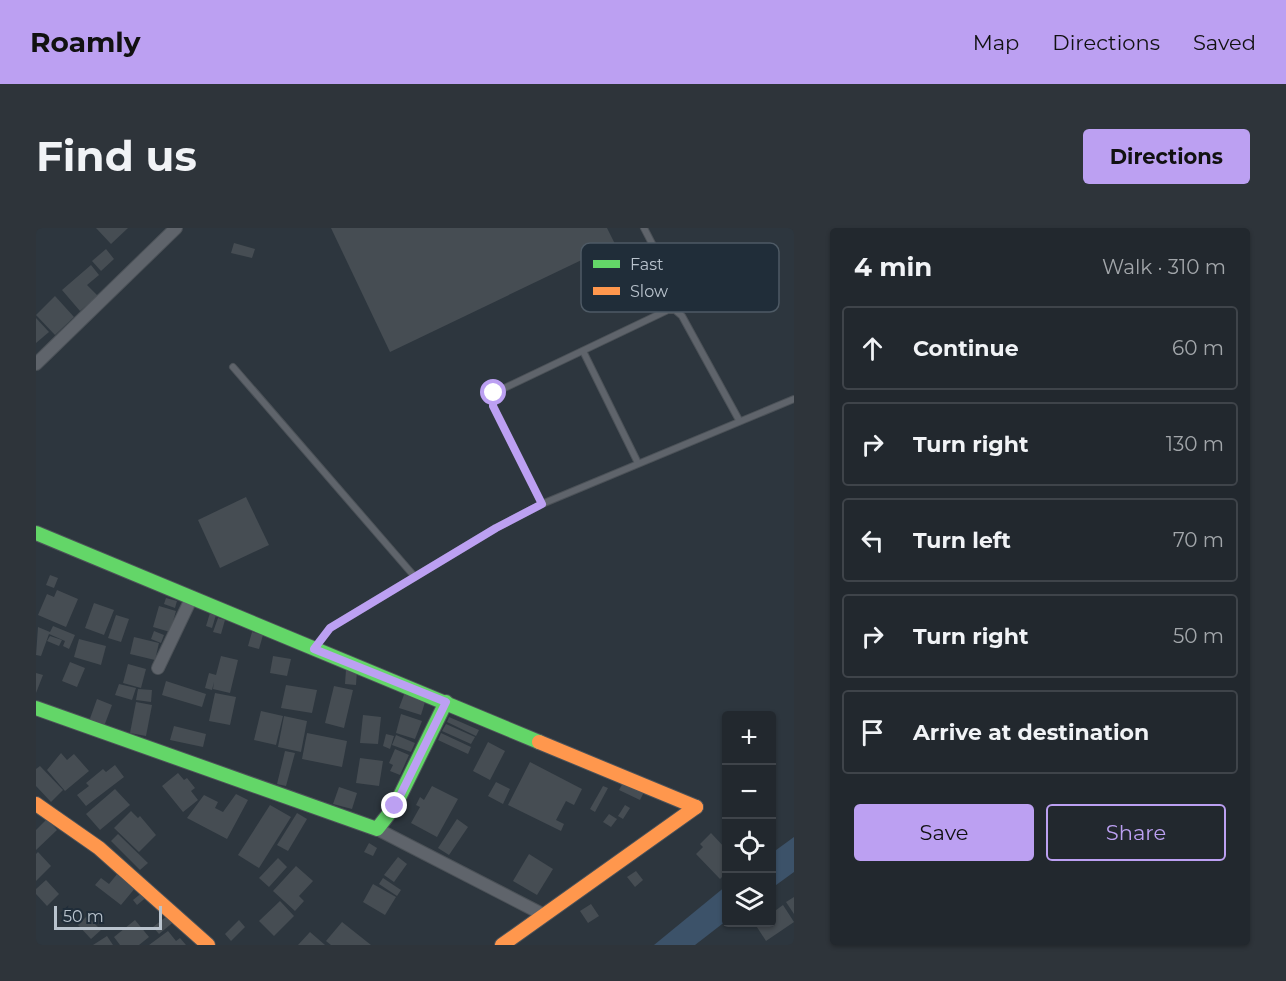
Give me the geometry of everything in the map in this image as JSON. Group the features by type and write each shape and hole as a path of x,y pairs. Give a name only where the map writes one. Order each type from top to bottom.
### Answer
{"street":[{"path":"36,364 176,228"},
{"path":"36,533 696,807 502,945"},
{"path":"158,668 191,599"},
{"path":"377,829 395,806 446,702"},
{"path":"36,708 377,829 544,915"},
{"path":"36,804 99,848 208,945"}],"lane":[{"path":"644,228 652,243"},
{"path":"542,504 493,406 494,393 664,312"},
{"path":"677,312 682,316 739,420"},
{"path":"583,351 638,463"},
{"path":"233,367 416,577"},
{"path":"314,649 330,628 496,528 542,504 794,399"}],"water":[{"path":"794,837 794,872 776,885 776,873 776,850"},
{"path":"722,889 722,924 695,945 654,945"}],"building":[{"path":"96,228 128,228 111,244"},
{"path":"331,228 607,228 614,243 581,243 581,260 390,352"},
{"path":"234,243 255,249 252,258 231,253"},
{"path":"106,249 114,259 101,271 92,261"},
{"path":"91,265 99,275 87,285 98,296 80,311 62,290"},
{"path":"55,296 74,317 55,335 36,315"},
{"path":"36,318 49,332 36,343"},
{"path":"246,497 269,545 220,568 198,520"},
{"path":"50,575 58,578 54,588 46,585"},
{"path":"57,590 78,599 66,627 38,615 47,594 54,597"},
{"path":"166,598 177,601 175,608 164,604"},
{"path":"94,603 114,610 104,635 85,628"},
{"path":"159,606 176,611 170,632 153,627"},
{"path":"210,613 216,615 212,628 206,626"},
{"path":"116,615 129,619 121,642 108,638"},
{"path":"218,618 225,620 221,634 213,632"},
{"path":"53,626 75,635 69,649 63,646 65,641 49,634 41,656 36,655 38,627 50,632"},
{"path":"154,631 164,635 161,643 151,639"},
{"path":"252,632 263,635 259,649 248,646"},
{"path":"50,636 62,640 59,646 47,641"},
{"path":"134,637 159,643 155,660 130,654"},
{"path":"79,639 106,646 101,665 74,657"},
{"path":"221,656 238,660 230,693 213,689 214,682 212,690 205,688 209,673 216,675"},
{"path":"273,656 291,659 287,676 270,673"},
{"path":"70,662 85,668 77,687 62,681"},
{"path":"128,664 146,669 141,688 123,683"},
{"path":"346,669 357,670 356,685 345,684"},
{"path":"36,673 43,675 36,693"},
{"path":"166,681 206,694 202,707 162,695"},
{"path":"119,684 136,688 132,700 115,695"},
{"path":"286,685 317,690 312,713 281,708"},
{"path":"334,686 353,690 344,728 325,723"},
{"path":"138,689 152,690 151,702 136,700"},
{"path":"405,692 426,699 421,715 399,708"},
{"path":"215,693 236,697 230,725 209,721"},
{"path":"97,699 112,705 103,729 88,724"},
{"path":"136,702 152,705 146,736 130,733"},
{"path":"261,711 283,716 276,745 254,740"},
{"path":"401,714 422,721 415,739 396,733"},
{"path":"363,715 381,717 378,744 360,743"},
{"path":"284,716 307,721 301,752 278,747"},
{"path":"449,717 479,730 476,736 447,722"},
{"path":"446,724 475,737 471,744 442,731"},
{"path":"174,726 206,734 203,747 170,740"},
{"path":"307,733 347,741 342,767 302,759"},
{"path":"441,733 471,747 468,754 438,740"},
{"path":"386,734 394,736 390,749 383,746"},
{"path":"396,735 415,743 411,752 392,745"},
{"path":"488,742 505,751 490,780 473,771"},
{"path":"395,749 409,755 400,775 390,771 393,765 389,763"},
{"path":"285,751 295,753 286,786 277,784"},
{"path":"61,753 67,760 74,754 89,771 65,791 47,770"},
{"path":"360,758 383,761 379,786 356,783"},
{"path":"530,762 582,789 574,805 566,801 556,820 564,824 561,831 508,805"},
{"path":"115,765 124,777 86,806 77,795 89,786 86,783 103,769 106,772"},
{"path":"40,766 63,790 51,802 36,786 36,769"},
{"path":"178,773 184,780 187,778 195,788 191,791 198,800 183,812 162,786"},
{"path":"624,781 644,792 640,800 619,790"},
{"path":"496,782 510,789 503,804 488,796"},
{"path":"432,786 458,799 437,837 411,823 420,807 416,805 420,797 424,800"},
{"path":"603,786 608,788 595,812 590,809"},
{"path":"339,787 357,793 352,809 333,804"},
{"path":"115,789 130,805 100,830 86,814"},
{"path":"236,794 248,800 227,839 187,818 204,795 218,802 215,808 223,812"},
{"path":"270,805 291,817 259,868 238,855"},
{"path":"625,805 630,808 623,819 618,816"},
{"path":"131,811 138,818 140,816 156,835 139,852 114,828"},
{"path":"297,813 307,819 288,851 277,845"},
{"path":"609,814 617,819 611,827 603,822"},
{"path":"47,819 57,830 36,850 36,830"},
{"path":"457,819 468,827 449,855 438,848"},
{"path":"711,833 722,845 722,877 720,879 696,854 703,847 700,844"},
{"path":"118,834 148,863 140,870 111,841"},
{"path":"369,843 377,848 373,856 364,852"},
{"path":"38,852 51,866 36,881 36,854"},
{"path":"529,854 553,869 537,895 513,881"},
{"path":"398,857 407,864 394,882 384,875"},
{"path":"278,858 287,867 269,887 259,878"},
{"path":"296,866 313,881 299,896 304,901 295,911 273,891"},
{"path":"636,871 643,880 635,887 627,877"},
{"path":"118,873 136,887 121,905 95,885 101,878 109,884"},
{"path":"383,878 401,890 397,896 379,884"},
{"path":"46,880 59,894 47,906 36,894 36,889"},
{"path":"373,884 396,897 385,915 363,902"},
{"path":"144,891 148,896 137,905 133,900"},
{"path":"794,897 794,914 786,902"},
{"path":"280,901 294,916 274,936 259,921"},
{"path":"591,904 599,916 588,923 580,911"},
{"path":"783,905 794,922 766,941 757,927 776,927 776,910"},
{"path":"171,913 176,920 159,934 153,927"},
{"path":"87,916 101,930 91,939 78,925"},
{"path":"135,920 149,937 139,945 120,945 114,937"},
{"path":"239,920 245,927 231,941 225,934"},
{"path":"342,922 371,945 331,945 326,941"},
{"path":"168,931 176,941 180,938 186,945 149,945"},
{"path":"310,932 325,945 298,945"},
{"path":"107,936 113,945 93,945"}],"traffic: fast":[{"path":"36,533 539,742"},
{"path":"36,708 377,829 395,806 446,702"}],"traffic: slow":[{"path":"539,742 696,807"},
{"path":"36,804 99,848 208,945"},
{"path":"502,945 696,807"}],"route":[{"path":"395,806 446,702 314,649 330,628 496,528 542,504 493,406 494,393"}]}
